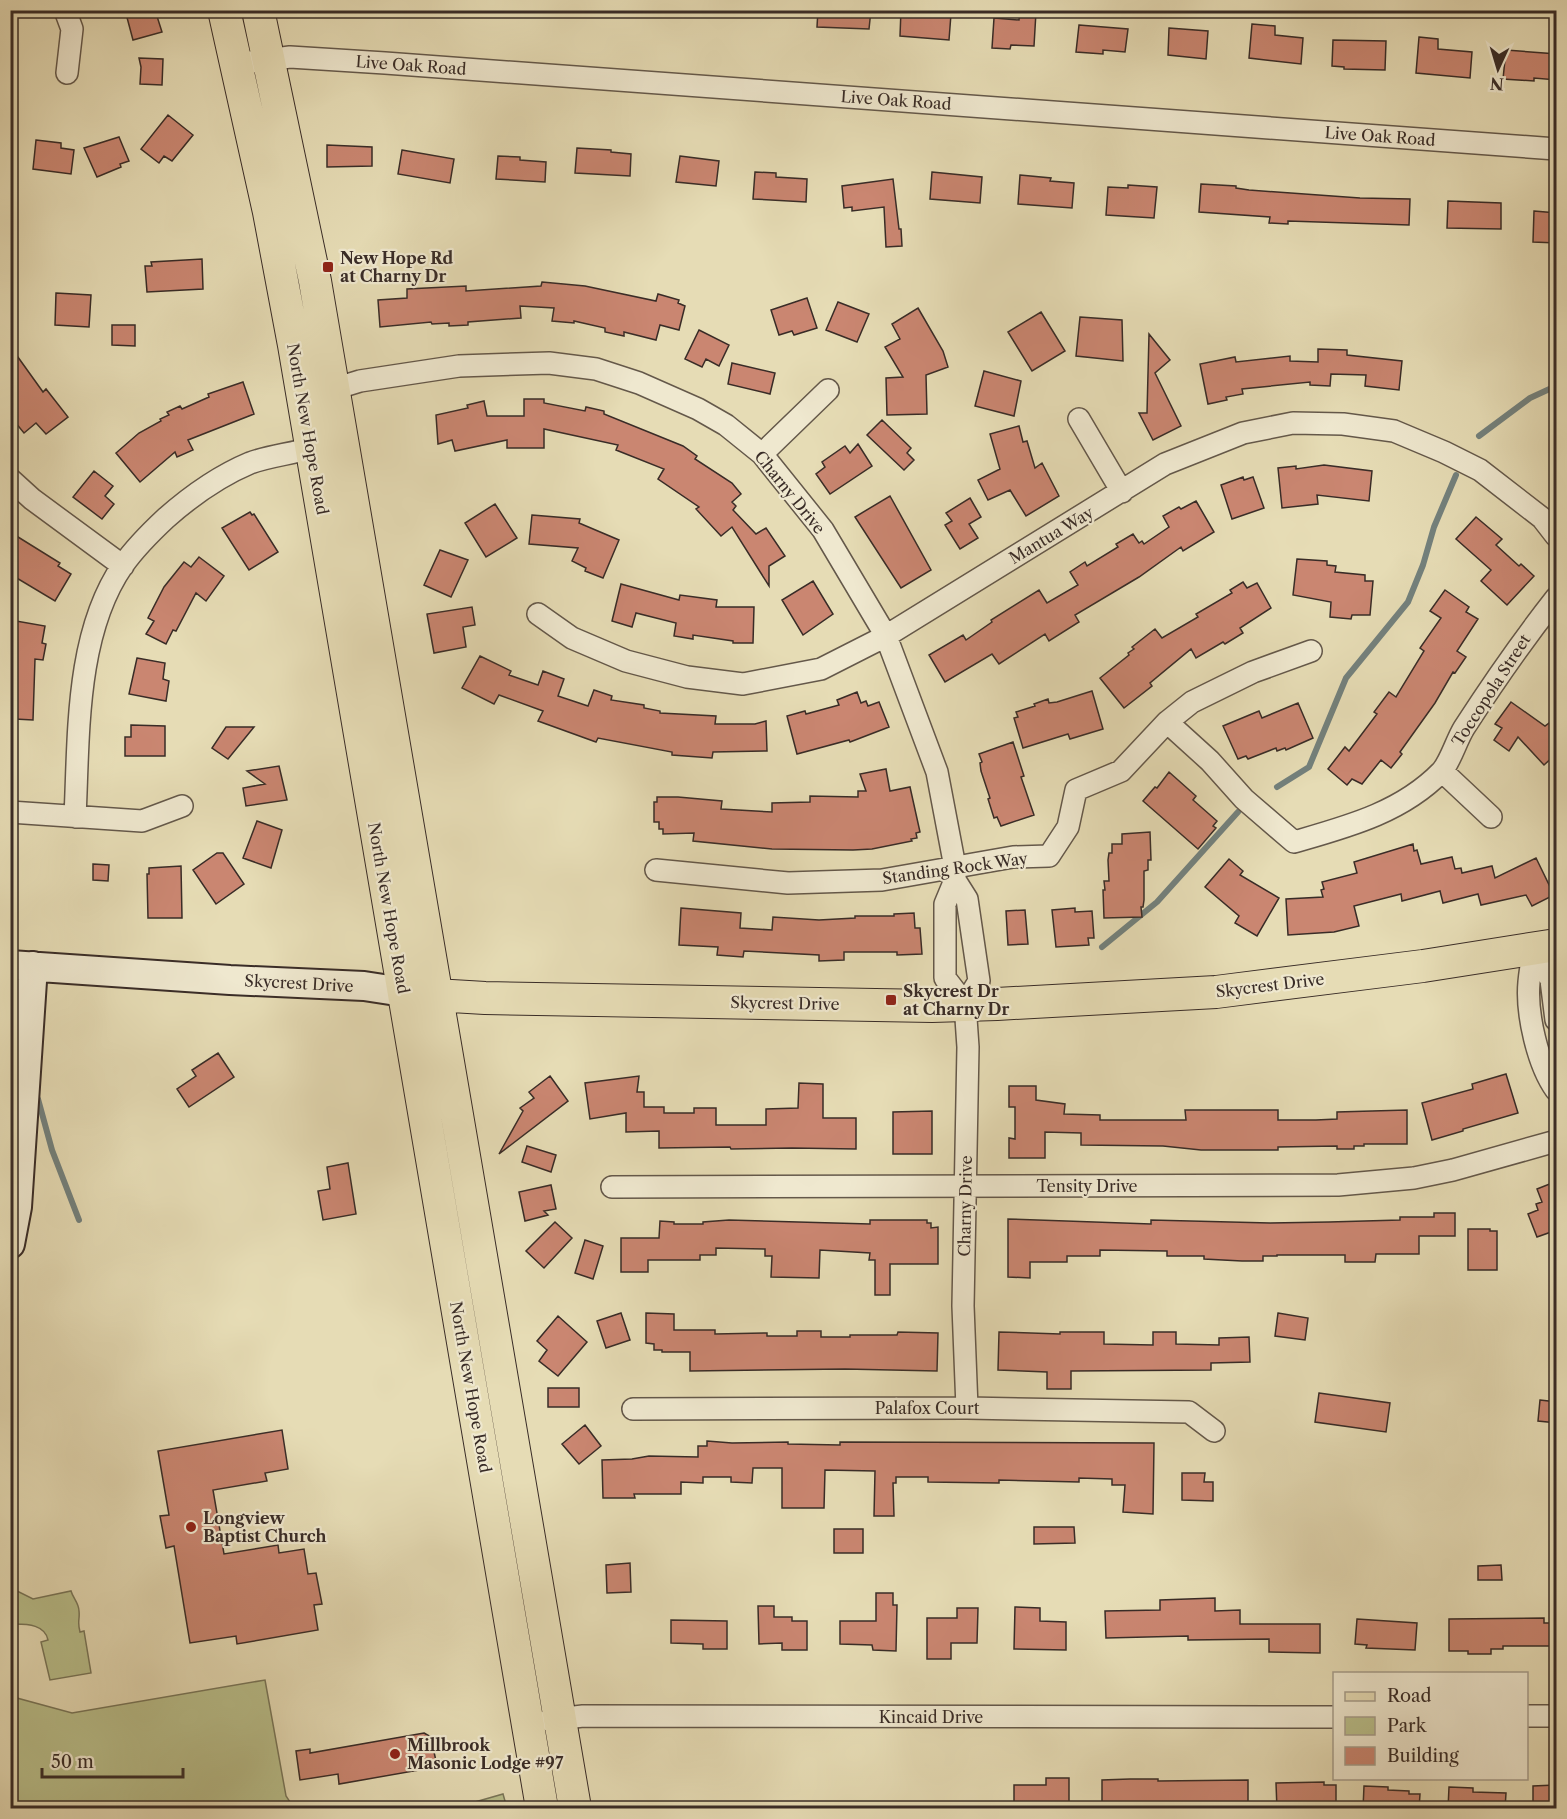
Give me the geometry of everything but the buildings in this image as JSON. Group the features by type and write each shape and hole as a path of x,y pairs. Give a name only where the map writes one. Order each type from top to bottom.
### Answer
{"main road":[{"name":"North New Hope Road","path":"224,10 271,223 311,448 542,1809"},
{"name":"North New Hope Road","path":"258,10 315,281 575,1809"},
{"name":"Skycrest Drive","path":"403,992 437,996 855,1005 1008,1004 1216,992 1423,966 1545,947"}],"street":[{"path":"65,10 72,29 68,73"},
{"name":"Live Oak Road","path":"235,64 290,57 385,63 1557,149"},
{"name":"Charny Drive","path":"334,389 360,381 459,366 549,363 596,369 639,383 698,409 726,425 762,454 823,530 886,636 937,772 955,873 967,899 979,981 965,1004 968,1047 963,1306 968,1408"},
{"path":"762,454 828,390"},
{"path":"1079,419 1122,492"},
{"name":"Mantua Way","path":"538,614 572,638 626,661 687,677 743,684 821,669 886,636 1166,464 1243,433 1293,423 1343,424 1395,431 1480,470 1542,518 1557,536"},
{"path":"75,817 81,695 88,654 105,599 123,566 152,531 186,500 220,478 251,463 311,448"},
{"path":"10,479 32,499 123,566"},
{"name":"Toccopola Street","path":"1167,722 1245,799 1294,842 1378,816 1407,799 1442,771 1457,739 1488,691 1529,632 1557,598"},
{"name":"Standing Rock Way","path":"656,870 788,883 882,880 955,873 1013,857 1049,856 1068,827 1076,790 1121,771 1167,722 1192,702 1253,672 1311,651"},
{"path":"1442,771 1491,817"},
{"path":"10,812 142,821 182,806"},
{"path":"955,873 945,904 945,978 965,1004"},
{"path":"1545,947 1557,1020"},
{"path":"1545,947 1528,984 1531,1023 1547,1078 1557,1090"},
{"path":"10,1244 17,1206 22,965"},
{"name":"Skycrest Drive","path":"22,965 207,978 358,985 403,992"},
{"name":"Tensity Drive","path":"612,1187 1286,1186 1371,1183 1443,1172 1557,1141"},
{"name":"Palafox Court","path":"633,1409 968,1408 1188,1412 1214,1431"},
{"name":"Kincaid Drive","path":"528,1723 583,1716 1333,1717"},
{"path":"1528,1716 1557,1716"}],"green space":[{"path":"11,1588 33,1599 71,1591 79,1608 79,1628 80,1632 84,1631 91,1673 50,1680 41,1642 48,1640 46,1635 40,1628 15,1624 11,1619"},
{"path":"265,1680 286,1796 294,1808 11,1808 11,1689 17,1698 72,1713"},
{"path":"503,1794 507,1808 454,1808"}],"waterway":[{"path":"1479,436 1530,398 1556,386"},
{"path":"1277,787 1309,767 1346,678 1408,602 1423,565 1434,527 1456,475"},
{"path":"1102,947 1157,902 1238,812"},
{"path":"10,986 17,1020"},
{"path":"38,1099 52,1150 79,1220"}],"place":[{"name":"New Hope Rd at Charny Dr","path":"328,267"},
{"name":"Skycrest Dr at Charny Dr","path":"891,1000"},
{"name":"Longview Baptist Church","path":"191,1527"},
{"name":"Millbrook Masonic Lodge #97","path":"395,1754"}]}
